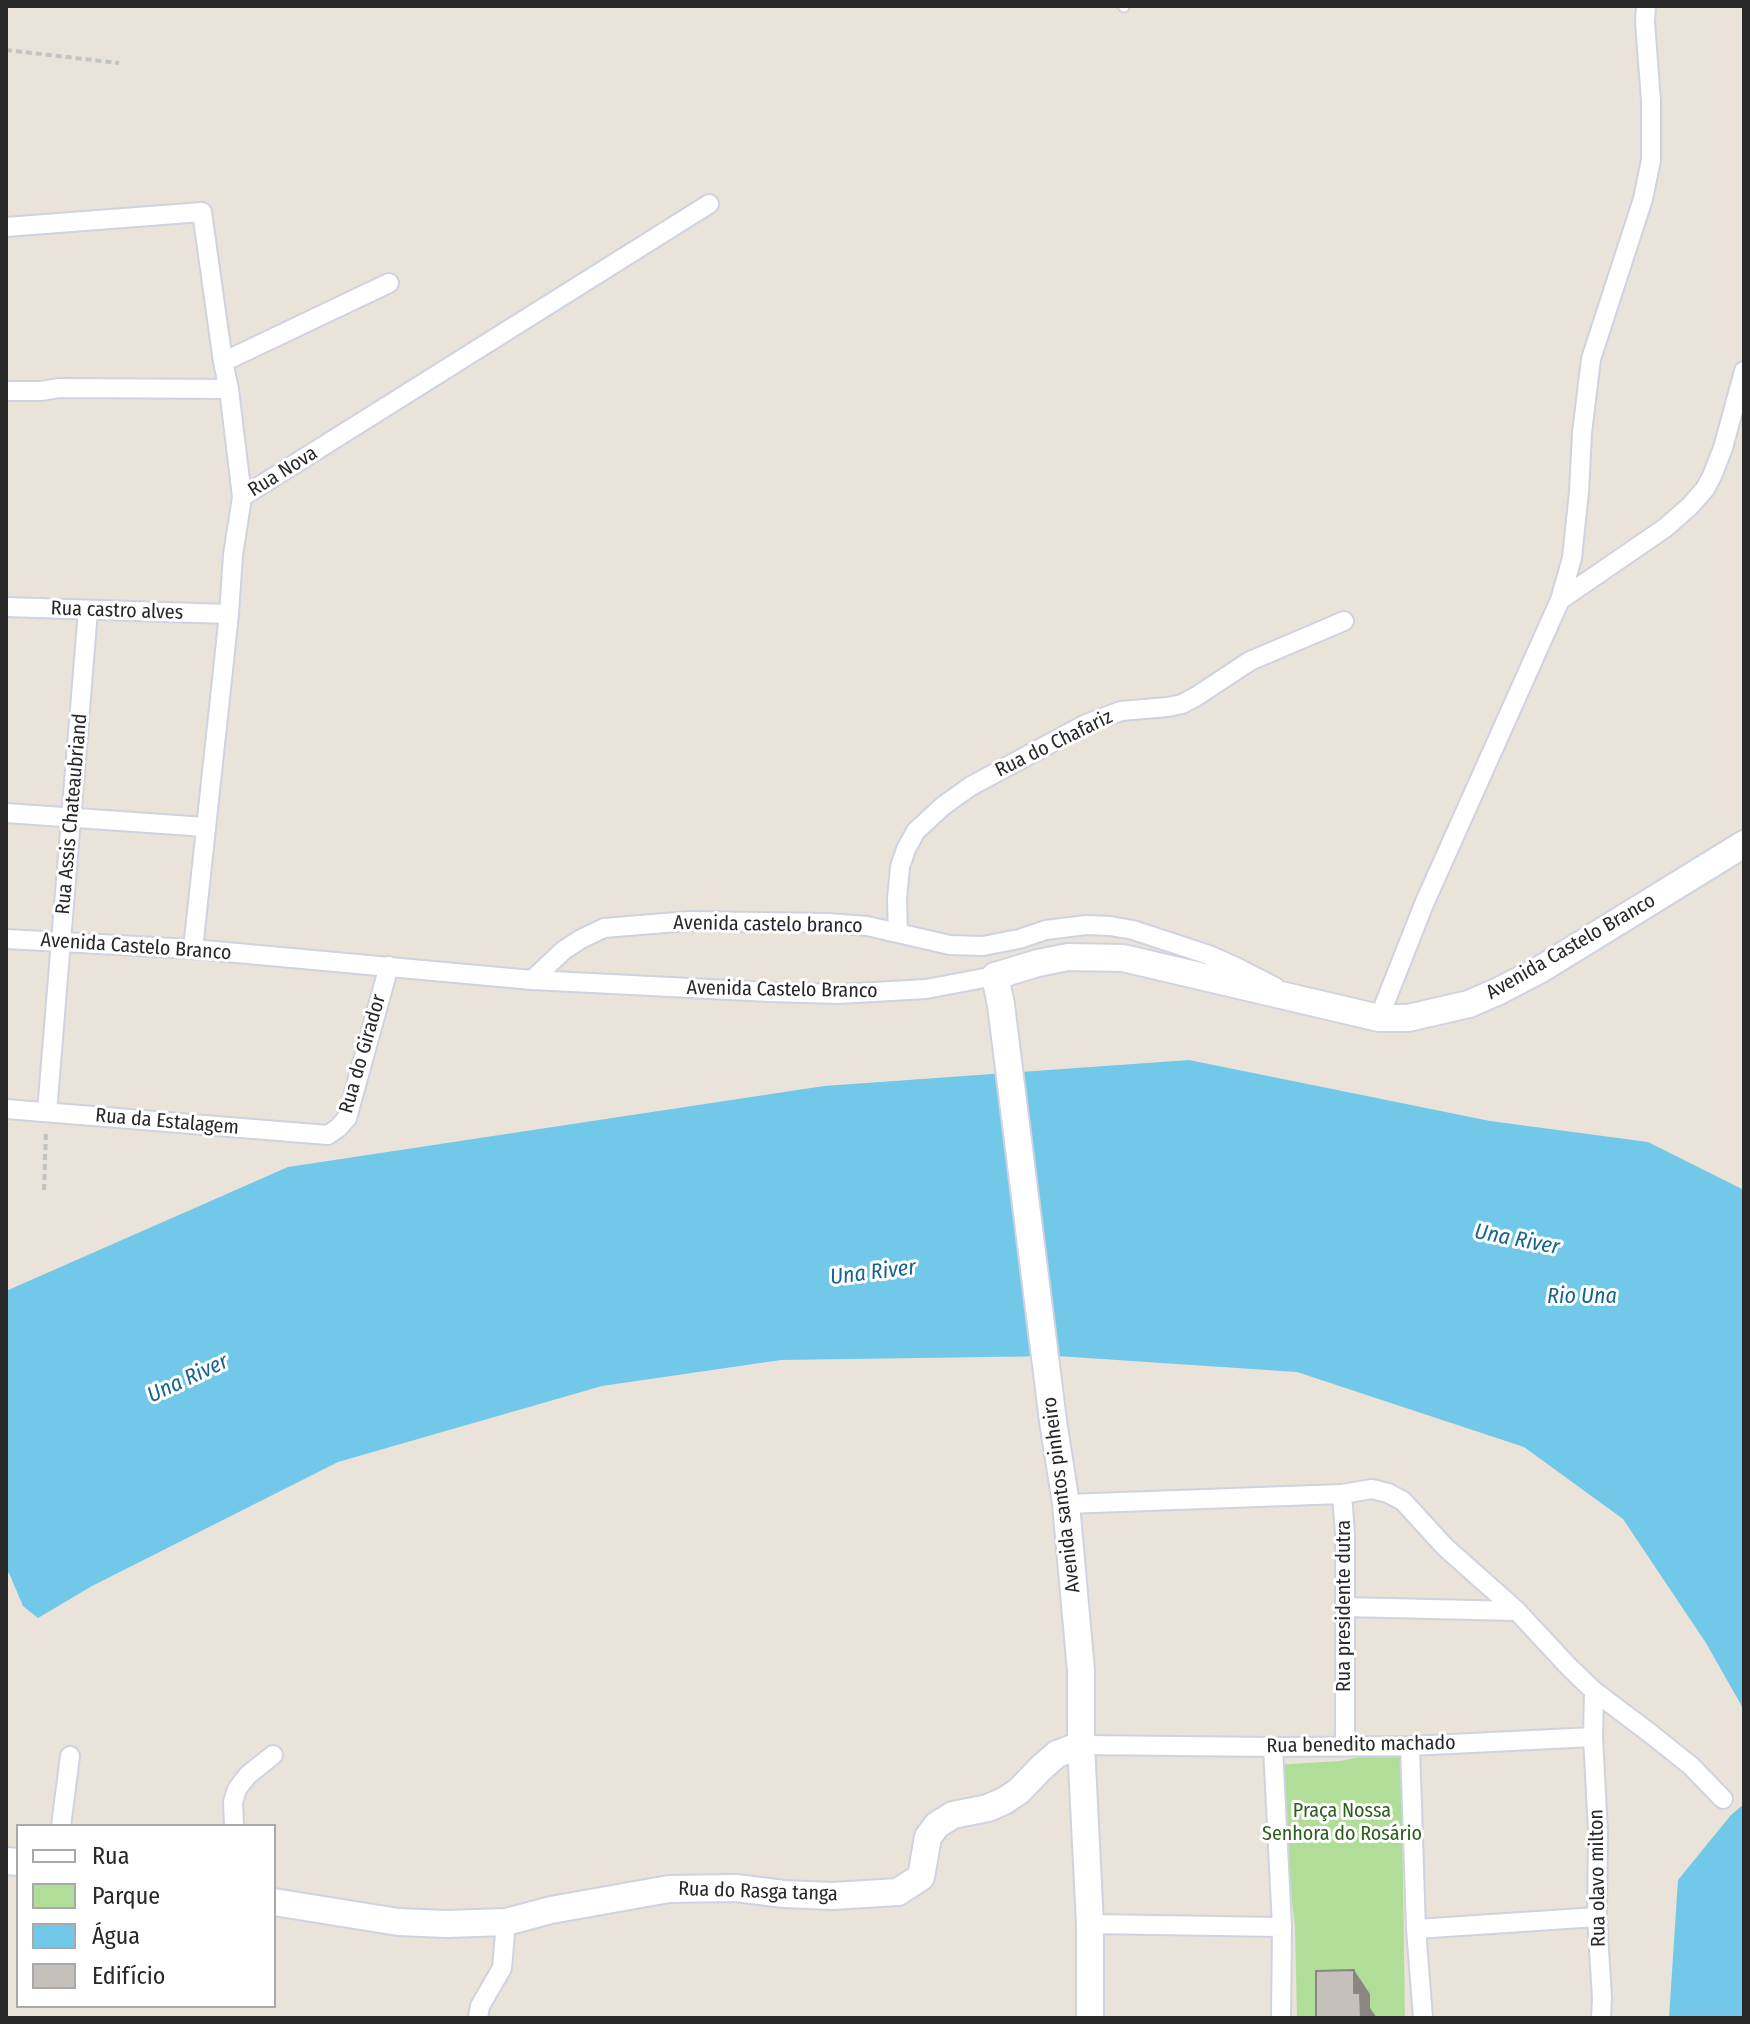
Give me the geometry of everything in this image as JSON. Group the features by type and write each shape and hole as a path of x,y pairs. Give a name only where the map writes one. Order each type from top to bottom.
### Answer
{"street":[{"path":"1379,1018 1424,904 1560,600 1572,558 1591,359 1643,199 1651,160 1646,6"},
{"name":"Rua Nova","path":"193,949 233,555 242,497 709,204"},
{"path":"6,227 202,212 242,497"},
{"path":"223,362 389,283"},
{"path":"1560,600 1665,528 1705,489 1723,448 1744,371"},
{"path":"6,391 59,388 229,389"},
{"name":"Rua castro alves","path":"6,607 229,614"},
{"name":"Rua Assis Chateaubriand","path":"47,1112 88,611"},
{"name":"Rua do Chafariz","path":"898,933 900,867 906,849 916,831 971,786 1086,724 1121,711 1182,704 1250,661 1344,621"},
{"path":"6,813 205,827"},
{"name":"Avenida Castelo Branco","path":"6,939 193,949 532,980 838,994 926,989 995,976 1068,957 1110,957 1379,1018 1408,1018 1469,1004 1499,991 1541,969 1744,844"},
{"name":"Avenida castelo branco","path":"532,980 564,950 581,939 604,928 628,925 689,921 828,923 867,926 950,945 983,946 1046,930 1086,925 1133,930 1184,946 1236,967 1290,998"},
{"name":"Rua do Girador","path":"328,1135 347,1118 389,966"},
{"name":"Avenida santos pinheiro","path":"995,976 1066,1504 1081,1671 1081,1745 1090,1924 1090,2018"},
{"name":"Rua da Estalagem","path":"6,1109 328,1135"},
{"path":"1342,1494 1372,1489 1403,1501 1445,1547 1517,1611 1594,1691 1691,1766 1723,1799"},
{"name":"Rua presidente dutra","path":"1066,1504 1342,1494 1345,1534 1345,1746"},
{"path":"1345,1607 1517,1611"},
{"path":"1593,1737 1594,1691"},
{"name":"Rua benedito machado","path":"1081,1745 1410,1746 1593,1737"},
{"name":"Rua olavo milton","path":"1593,1737 1601,2018"},
{"name":"Rua do Rasga tanga","path":"279,1898 398,1922 506,1922 551,1910 669,1889 736,1888 833,1896 898,1892 921,1877 928,1837 937,1825 953,1815 988,1808 1004,1801 1019,1791 1057,1754 1081,1745"},
{"path":"1410,1746 1416,1929 1423,2018"},
{"path":"1273,1747 1282,1927 1281,2018"},
{"path":"234,1824 233,1802 237,1789 248,1775 273,1755"},
{"path":"61,1824 70,1756"},
{"path":"1416,1929 1597,1917"},
{"path":"478,2018 480,2006 502,1968 506,1922"},
{"path":"1090,1924 1282,1927"}],"path":[{"path":"6,50 119,63"},
{"path":"44,1190 47,1112"}],"green space":[{"name":"Praça Nossa Senhora do Rosário","path":"1401,1749 1405,2018 1297,2018 1295,1926 1275,1765 1340,1761"}],"water":[{"name":"Rio Una","path":"1189,1060 1490,1121 1648,1142 1744,1190 1744,1710 1706,1643 1623,1519 1524,1447 1297,1372 1057,1356 781,1360 602,1386 338,1462 92,1586 38,1618 23,1606 9,1573 6,1574 6,1291 288,1167 824,1086"},
{"path":"1744,1804 1744,2018 1669,2018 1678,1880 1731,1815"}],"building":[{"path":"1354,1970 1354,1993 1360,1993 1361,2018 1316,2018 1316,1971"}],"water label":[{"name":"Una River","path":"1517,1240"},
{"name":"Una River","path":"873,1273"},
{"name":"Una River","path":"188,1379"}]}
